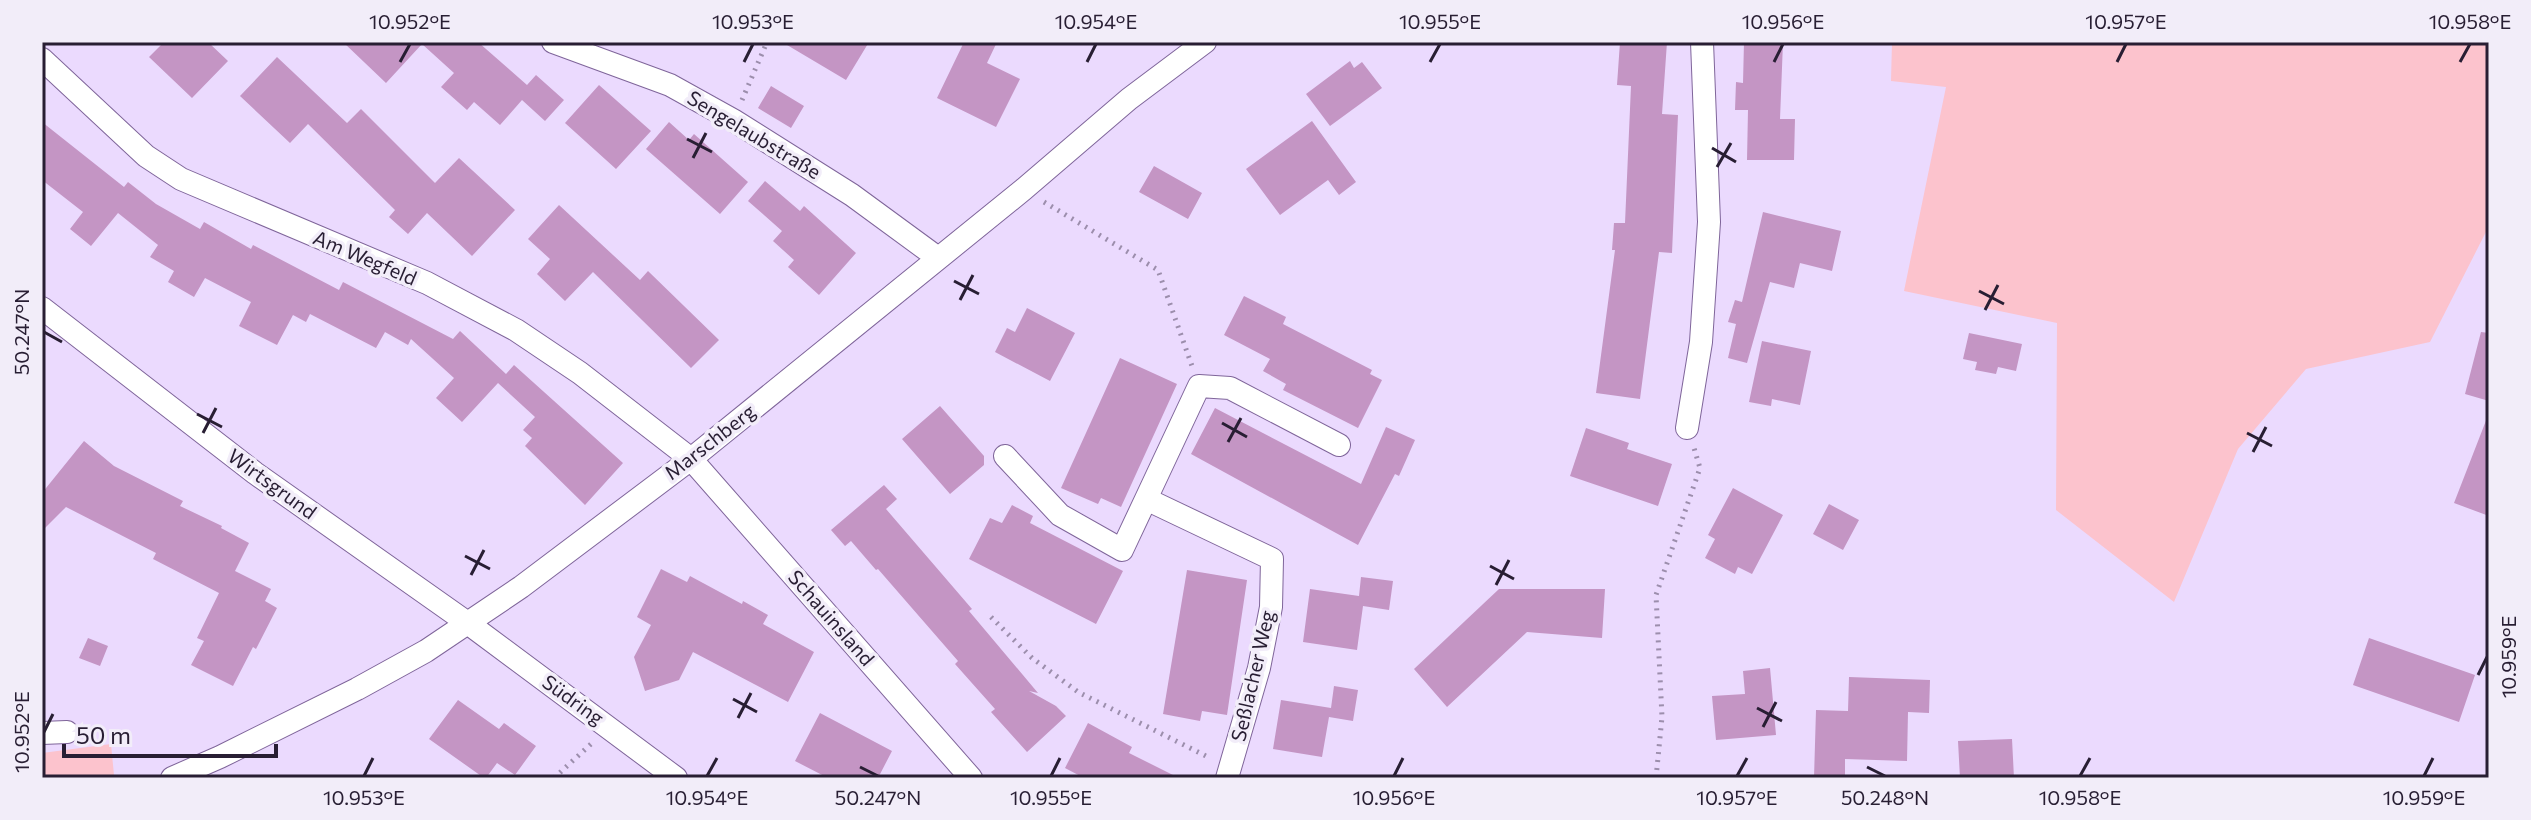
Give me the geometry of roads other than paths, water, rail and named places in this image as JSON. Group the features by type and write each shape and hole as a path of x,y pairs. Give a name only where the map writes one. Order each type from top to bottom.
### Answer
{"street":[{"name":"Sengelaubstraße","path":"553,42 670,85 733,120 852,195 938,258"},
{"name":"Marschberg","path":"172,778 357,689 469,624 691,459 1024,189 1129,99 1205,42"},
{"path":"1687,428 1701,342 1709,222 1702,42"},
{"name":"Am Wegfeld","path":"42,59 146,156 181,179 427,283 516,330 580,373 691,459"},
{"name":"Wirtsgrund","path":"42,308 255,473 469,624"},
{"path":"1005,456 1060,515 1122,550 1199,386 1230,388 1339,445"},
{"name":"Schauinsland","path":"691,459 971,778"},
{"name":"Seßlacher Weg","path":"1146,499 1272,559 1271,607 1259,668 1228,773"},
{"name":"Südring","path":"469,624 676,778"},
{"path":"42,733 67,732"}]}
